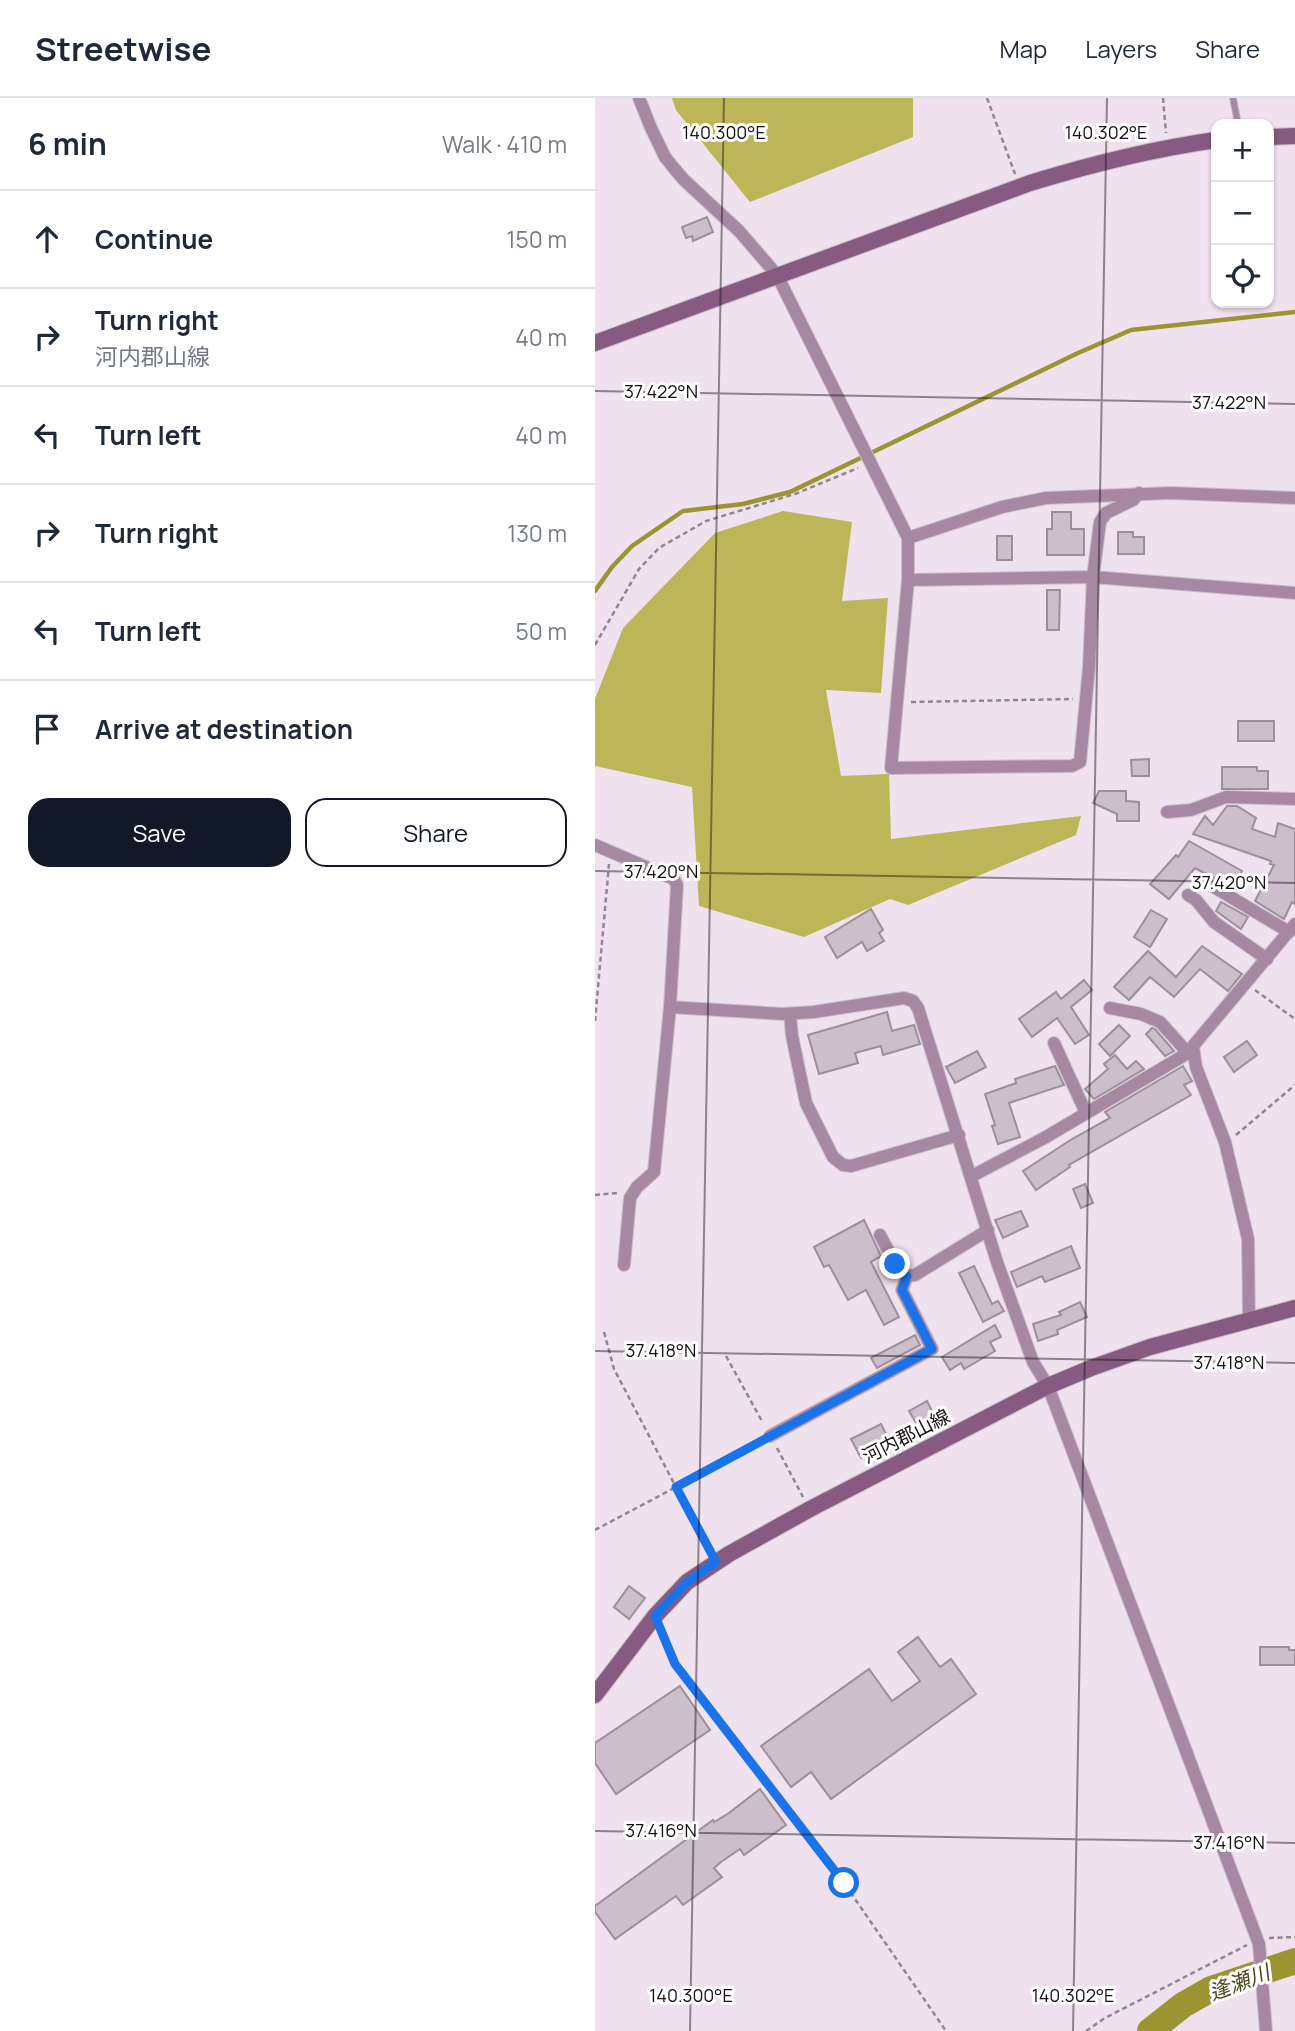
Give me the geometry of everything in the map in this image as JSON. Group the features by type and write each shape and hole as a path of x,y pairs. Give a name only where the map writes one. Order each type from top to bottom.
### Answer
{"main road":[{"path":"1274,137 1295,136"},
{"path":"595,343 1020,187 1097,162 1211,141"},
{"name":"河内郡山線","path":"595,1695 655,1616 687,1582 716,1562 810,1509 1048,1386 1091,1368 1150,1347 1295,1308"}],"street":[{"path":"639,98 665,157 684,180 739,230 777,275 908,538 908,580 891,768 1077,765 1081,759 1093,577 1100,522 1110,510 1137,498 1139,493"},
{"path":"908,538 1026,500 1061,496 1139,493 1295,498"},
{"path":"908,580 1093,577 1295,593"},
{"path":"1167,812 1191,810 1226,797 1295,799"},
{"path":"595,845 674,879 677,884 670,1007 654,1172 647,1181 637,1187 630,1198 624,1265"},
{"path":"972,1176 1190,1052 1202,1032 1292,928 1209,884"},
{"path":"1188,895 1196,900 1214,922 1267,959"},
{"path":"670,1007 790,1014 904,998 913,1001 921,1016 988,1230 1033,1362 1048,1386 1258,1942 1266,2031"},
{"path":"1110,1008 1141,1014 1160,1022 1190,1052 1225,1142 1248,1239 1249,1321"},
{"path":"790,1014 806,1103 832,1157 838,1163 851,1166 959,1135"},
{"path":"1054,1043 1086,1113"},
{"path":"880,1235 898,1269 907,1276 915,1275 988,1230"},
{"path":"771,1436 932,1349 902,1290 907,1276"}],"lane":[{"path":"1233,98 1237,119"}],"path":[{"path":"987,98 1020,187"},
{"path":"1163,98 1168,147"},
{"path":"595,645 639,569 665,544 706,521 795,494 870,463"},
{"path":"897,702 1086,699"},
{"path":"595,1021 610,851"},
{"path":"1245,984 1295,1019"},
{"path":"1225,1142 1295,1085"},
{"path":"595,1195 637,1187"},
{"path":"604,1332 614,1369 716,1562"},
{"path":"595,1530 771,1436"},
{"path":"655,1616 675,1664 844,1883 946,2031"},
{"path":"1086,2031 1105,2018 1258,1942 1295,1937"}],"shaded area":[{"path":"672,98 913,98 913,137 750,202 676,110"},
{"path":"783,511 852,522 842,601 888,598 881,693 826,690 841,776 889,774 891,839 1081,816 1076,835 908,905 890,899 804,937 699,906 692,787 595,766 595,699 623,628 715,533"}],"building":[{"path":"707,217 713,232 693,241 692,236 686,238 682,227"},
{"path":"1052,512 1071,512 1071,529 1084,529 1084,555 1047,555 1047,529 1052,529"},
{"path":"1118,532 1133,532 1133,537 1144,537 1144,554 1118,554"},
{"path":"997,536 1012,536 1012,560 997,560"},
{"path":"1047,590 1060,590 1059,630 1047,630"},
{"path":"1238,721 1274,721 1274,741 1238,741"},
{"path":"1149,759 1149,776 1132,776 1131,760"},
{"path":"1222,767 1257,767 1257,771 1268,771 1268,789 1222,789"},
{"path":"1099,791 1126,791 1126,801 1139,802 1139,821 1117,821 1117,814 1093,803"},
{"path":"1227,806 1237,806 1256,818 1252,829 1275,837 1278,823 1295,829 1295,904 1292,902 1284,919 1255,901 1274,865 1270,864 1271,861 1193,834 1205,816 1213,825"},
{"path":"1189,841 1242,871 1232,888 1195,868 1169,899 1150,884 1176,855 1178,857"},
{"path":"1221,902 1248,917 1241,929 1216,911"},
{"path":"871,909 883,930 879,933 884,941 867,951 862,942 837,958 825,937"},
{"path":"1151,910 1167,919 1150,947 1134,937"},
{"path":"1202,946 1242,974 1228,991 1200,969 1174,997 1150,977 1129,1000 1114,987 1148,951 1176,977"},
{"path":"1084,980 1092,990 1071,1007 1089,1035 1075,1044 1057,1018 1032,1037 1019,1019 1056,992 1061,999"},
{"path":"887,1012 892,1031 914,1025 920,1044 883,1055 881,1046 855,1053 858,1063 819,1074 808,1035"},
{"path":"1119,1025 1130,1036 1110,1056 1099,1044"},
{"path":"1152,1028 1174,1051 1165,1056 1146,1034"},
{"path":"1247,1041 1257,1055 1234,1072 1224,1057"},
{"path":"977,1051 986,1067 955,1083 946,1067"},
{"path":"1115,1055 1127,1069 1136,1061 1144,1069 1094,1099 1085,1089 1108,1069 1104,1064"},
{"path":"1055,1066 1064,1085 1009,1103 1020,1137 998,1144 985,1094 1016,1083 1015,1079"},
{"path":"1183,1066 1192,1081 1184,1085 1191,1095 1069,1165 1070,1167 1036,1190 1023,1171 1110,1118 1105,1112"},
{"path":"1085,1184 1093,1203 1081,1208 1073,1189"},
{"path":"1021,1211 1028,1226 1003,1238 995,1220"},
{"path":"864,1220 881,1256 871,1262 899,1317 884,1325 866,1290 848,1300 829,1265 824,1267 814,1247"},
{"path":"1071,1246 1080,1268 1045,1282 1042,1276 1017,1287 1011,1272"},
{"path":"974,1266 992,1304 998,1301 1004,1311 983,1322 959,1273"},
{"path":"1080,1302 1087,1317 1057,1330 1058,1334 1038,1341 1033,1324 1061,1315 1059,1312"},
{"path":"995,1325 1001,1337 990,1342 995,1351 964,1369 961,1363 950,1370 942,1357"},
{"path":"915,1335 920,1345 877,1368 871,1358"},
{"path":"927,1401 935,1417 918,1426 909,1411"},
{"path":"881,1424 890,1442 861,1458 851,1439"},
{"path":"629,1586 645,1598 629,1619 614,1607"},
{"path":"918,1637 940,1667 951,1659 976,1694 831,1799 811,1772 791,1787 761,1746 869,1669 892,1701 920,1681 898,1652"},
{"path":"1260,1647 1289,1647 1289,1650 1295,1650 1295,1665 1260,1665"},
{"path":"680,1686 710,1730 616,1794 595,1763 595,1743"},
{"path":"760,1789 786,1825 744,1855 740,1849 721,1862 714,1868 722,1877 683,1905 676,1896 615,1939 595,1912 595,1906"}],"waterway":[{"path":"595,591 612,567 632,546 683,511 743,504 790,492 1131,330 1295,312"},
{"name":"逢瀬川","path":"1150,2031 1183,2005 1211,1989 1295,1961"}],"route":[{"path":"844,1883 675,1664 655,1616 687,1582 716,1562 676,1487 932,1349 902,1290 907,1276 895,1264"}]}
